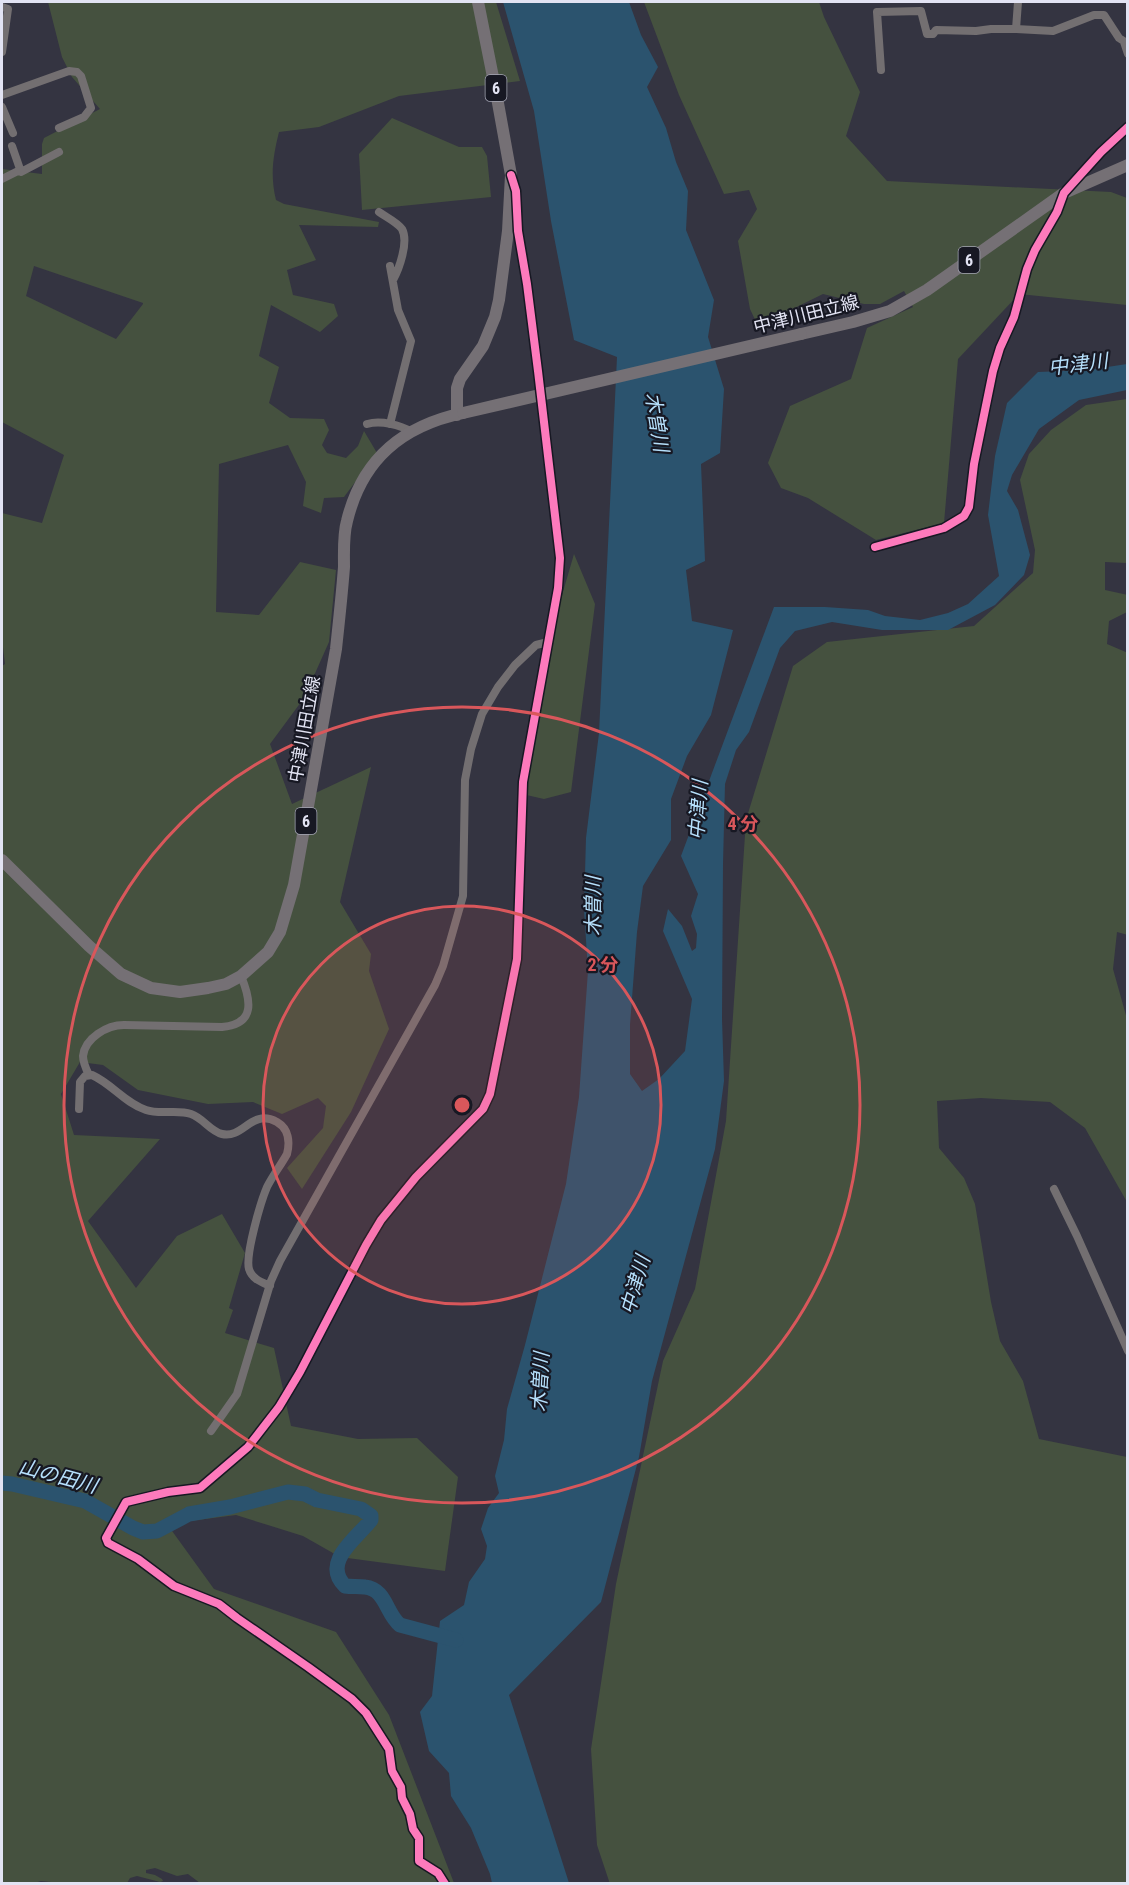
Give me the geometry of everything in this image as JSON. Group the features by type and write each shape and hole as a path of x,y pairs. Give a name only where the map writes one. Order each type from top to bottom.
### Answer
{"main road":[{"name":"6","path":"460,414 457,388 460,379 483,346 495,317 513,231 511,175 478,2"},
{"name":"中津川田立線","path":"2,860 89,946 121,974 151,988 180,992 217,986 241,976 268,951 280,932 294,885 336,649 346,522 361,480 381,453 432,421 853,322 890,310 927,290 1064,193 1128,165"}],"street":[{"path":"1016,28 1018,2"},
{"path":"2,7 8,9 2,52"},
{"path":"881,70 877,12 921,11 927,34 933,34 936,30 976,31 1016,28 1053,31 1094,15 1104,15 1119,38 1126,43 1128,54"},
{"path":"2,95 69,71 77,72 81,76 91,108 84,117 59,128"},
{"path":"2,107 13,133"},
{"path":"875,547 944,528 964,516 969,507 977,450 1000,348 1014,317 1027,269 1035,250 1057,212 1064,193 1101,152 1128,127"},
{"path":"12,146 20,170"},
{"path":"2,179 20,170 21,172 59,152"},
{"path":"379,212 396,224 404,236 398,272 393,280"},
{"path":"445,1884 438,1873 419,1861 419,1838 413,1829 411,1814 402,1798 401,1787 392,1771 389,1749 366,1713 352,1699 308,1666 219,1604 174,1586 138,1559 108,1543 106,1538 126,1502 168,1492 200,1488 248,1447 279,1407 300,1372 381,1220 416,1177 483,1108 490,1094 517,959 523,782 558,588 560,558 527,284 513,231"},
{"path":"390,266 398,310 411,341 390,424"},
{"path":"367,424 374,422 403,426 412,432"},
{"path":"211,1431 237,1394 270,1286 280,1261 435,985 443,966 463,896 465,780 471,749 482,714 498,687 515,665 536,645 548,642"},
{"path":"88,1075 83,1060 86,1048 97,1035 112,1026 222,1027 240,1023 247,1014 249,1003 248,992 241,976"},
{"path":"79,1109 80,1082 88,1075 96,1076 130,1103 143,1109 155,1113 188,1113 221,1134 236,1132 258,1119 275,1121 283,1128 288,1137 287,1154 261,1202 248,1259 249,1269 254,1277 270,1286"},
{"path":"1054,1188 1128,1351"}],"green space":[{"path":"48,2 496,2 520,81 399,96 319,127 279,132 273,166 276,200 284,204 379,222 378,227 299,225 316,260 287,270 293,295 334,304 338,316 320,332 271,305 259,356 279,367 269,403 290,418 324,419 329,430 322,445 327,453 346,458 358,446 364,431 377,453 344,497 324,498 321,513 303,506 306,482 288,445 219,464 216,612 259,615 300,562 336,570 329,642 304,698 270,744 292,804 371,767 340,902 371,954 369,971 389,1029 351,1112 302,1189 287,1168 323,1128 326,1106 318,1098 282,1114 253,1102 208,1104 138,1090 103,1065 80,1062 61,1094 74,1135 160,1139 88,1221 136,1288 177,1236 222,1214 245,1253 229,1308 233,1310 225,1333 274,1348 291,1426 358,1439 417,1438 458,1477 445,1571 340,1557 303,1536 236,1515 167,1524 214,1589 336,1632 389,1715 454,1883 200,1883 188,1874 177,1876 155,1868 146,1870 146,1873 155,1875 163,1881 137,1876 130,1878 127,1883 71,1884 41,1881 2,1884 2,666 5,664 2,639 2,513 42,523 64,455 2,422 2,169 42,174 44,138 100,109 72,77 62,57","holes":["34,266 143,303 116,339 26,296"]},
{"path":"644,2 819,2 860,92 846,136 887,181 1111,192 1127,198 1127,305 1019,294 958,359 944,523 876,540 808,498 781,488 768,463 790,406 851,379 867,328 913,307 904,291 880,304 864,304 823,294 758,326 750,309 738,241 757,209 749,190 724,194 679,95"},
{"path":"392,118 459,147 482,147 487,156 491,197 362,210 359,154"},
{"path":"1127,399 1127,563 1105,562 1105,590 1128,595 1127,612 1109,621 1107,644 1128,653 1128,935 1117,932 1113,969 1127,1019 1127,1202 1085,1128 1050,1102 981,1098 937,1101 939,1148 964,1178 975,1204 991,1302 1000,1341 1023,1381 1039,1439 1127,1457 1127,1883 610,1884 597,1845 591,1749 616,1584 663,1361 695,1289 726,1121 746,820 793,666 827,642 974,626 1033,573 1035,550 1020,480 1029,454 1051,430 1086,405"},
{"path":"574,554 595,604 571,792 544,799 522,794 535,688"}],"water":[{"path":"503,2 629,2 641,35 658,67 647,87 666,128 688,191 686,230 714,300 708,337 724,389 720,453 701,464 705,561 686,570 692,621 733,630 711,715 687,756 671,799 671,840 643,886 630,1025 630,1074 642,1091 659,1079 685,1051 692,999 663,931 668,909 682,926 692,951 696,948 697,934 691,916 698,894 681,856 774,607 868,610 885,616 920,620 948,613 968,604 999,576 988,515 995,456 1007,403 1038,372 1088,370 1127,364 1127,390 1079,400 1039,429 1012,475 1007,491 1018,510 1030,555 1024,575 995,605 948,630 882,630 832,622 795,631 780,648 749,732 736,750 725,784 722,1019 724,1081 715,1149 652,1381 639,1457 601,1602 509,1695 569,1883 492,1883 471,1828 451,1796 449,1773 429,1751 420,1712 432,1696 440,1621 464,1605 469,1582 485,1559 487,1546 481,1529 488,1508 499,1493 495,1476 504,1440 507,1409 566,1184 579,1097 588,971 584,909 586,838 599,733 617,357 574,340 551,221 534,111"}],"waterway":[{"name":"山の田川","path":"2,1483 85,1501 143,1532 157,1531 189,1514 230,1507 288,1492 305,1494 317,1500 361,1509 371,1516 371,1520 350,1542 339,1559 337,1568 339,1577 345,1586 365,1587 377,1592 400,1625 456,1640"}],"cycle path":[{"path":"875,547 944,528 964,516 969,507 974,464 993,371 1000,348 1014,317 1027,269 1035,250 1057,212 1064,193 1101,152 1128,127"},
{"path":"445,1884 438,1873 419,1861 419,1838 413,1829 410,1814 402,1798 401,1787 392,1771 389,1749 366,1713 352,1699 219,1604 174,1586 138,1559 108,1543 106,1538 126,1502 168,1492 200,1488 248,1447 279,1407 300,1372 381,1220 416,1177 483,1109 490,1094 517,959 523,782 558,588 560,558 527,284 518,231 516,191 511,175"}],"water label":[{"name":"中津川","path":"1078,364"},
{"name":"木曽川","path":"657,422"},
{"name":"中津川","path":"698,810"},
{"name":"木曽川","path":"593,906"},
{"name":"中津川","path":"635,1285"},
{"name":"木曽川","path":"540,1382"}]}
